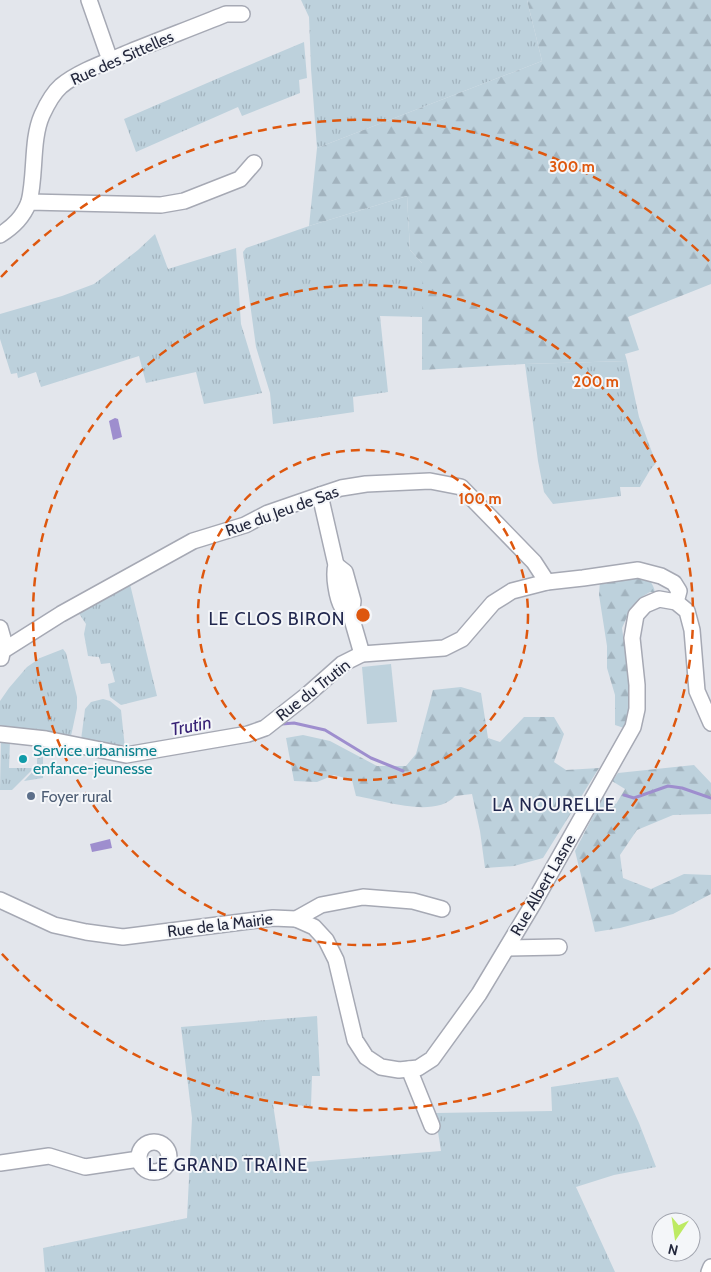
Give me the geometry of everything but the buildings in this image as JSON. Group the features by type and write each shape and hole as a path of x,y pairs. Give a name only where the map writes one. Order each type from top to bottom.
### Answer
{"street":[{"path":"89,0 110,60"},
{"name":"Rue des Sittelles","path":"29,202 42,116 50,99 61,86 110,60 226,14 242,14"},
{"path":"0,235 13,226 24,213 29,202 161,205 184,201 240,179 254,163"},
{"name":"Rue du Jeu de Sas","path":"2,654 84,601 193,542 245,525 268,513 341,488 384,483 430,481 461,488 534,562 547,582"},
{"path":"320,495 336,565 334,572 341,605 351,616 362,654"},
{"name":"Rue du Trutin","path":"0,734 46,739 126,754 248,734 265,728 342,664 362,654 444,648 462,639 493,603 512,591 547,582 638,570 661,576 674,583 679,591 676,602"},
{"name":"Rue Albert Lasne","path":"296,919 314,927 326,940 336,960 355,1040 366,1057 380,1067 399,1070 418,1068 432,1059 479,994 507,948 633,726 637,709 638,685 632,638 636,615 645,604 659,599 676,602"},
{"path":"676,602 687,612 692,630 698,691 711,723"},
{"path":"0,628 4,642 2,654"},
{"name":"Rue de la Mairie","path":"0,900 54,925 123,937 273,918 296,919 321,905 363,897 413,900 442,909"},
{"path":"507,948 559,946"},
{"path":"409,1069 432,1126"},
{"path":"0,1163 49,1156 85,1167 139,1159"},
{"path":"709,1272 711,1267"}],"green space":[{"path":"301,0 527,0 542,61 317,148 309,17"},
{"path":"527,0 711,0 711,284 628,317 639,350 625,354 627,361 422,370 422,263 410,250 407,196 309,226 317,148 542,61"},
{"path":"304,42 307,78 299,80 300,93 242,116 238,107 136,152 124,119"},
{"path":"407,196 410,250 422,263 422,317 380,316 388,392 353,397 354,412 273,424 270,393 256,347 243,252 246,248 309,226"},
{"path":"155,234 168,269 236,248 241,324 262,393 204,404 196,372 146,383 139,356 41,387 36,372 18,378 17,373 11,374 0,339 0,314 62,296 94,284 138,250"},
{"path":"627,361 639,417 656,463 640,487 620,487 621,496 553,504 544,492 525,364"},
{"path":"640,575 650,581 655,592 650,592 640,598 630,610 622,628 631,691 630,711 624,728 615,725 615,695 607,668 607,646 599,595 600,580"},
{"path":"129,580 157,696 121,705 110,697 108,684 115,682 110,663 101,664 99,657 88,656 84,634 86,624 76,609 106,593 112,595"},
{"path":"63,649 66,653 77,697 77,708 71,736 0,730 0,701 9,688 27,667 40,658"},
{"path":"391,664 397,722 367,724 362,667"},
{"path":"461,687 481,693 488,738 500,742 524,717 554,717 564,734 554,762 566,770 599,768 543,858 514,866 485,868 472,794 455,796 446,803 435,806 408,806 356,796 352,780 334,775 317,782 294,781 286,738 303,735 330,741 377,766 406,766 416,754 433,690"},
{"path":"103,699 110,701 121,710 125,748 81,740 85,709 91,702"},
{"path":"1,740 10,740 9,768 34,768 12,790 0,790"},
{"path":"37,742 43,742 43,778 24,781 37,767"},
{"path":"694,765 711,783 711,814 673,815 637,830 620,855 623,878 651,889 684,874 711,875 711,894 673,914 620,928 595,932 575,851 603,797 616,804 625,789 612,781 618,773"},
{"path":"317,1016 320,1076 312,1076 311,1106 273,1104 282,1164 441,1151 435,1113 552,1111 551,1087 618,1077 656,1167 614,1175 576,1187 615,1272 45,1272 43,1248 187,1218 192,1118 181,1027"}],"shaded area":[{"path":"115,418 118,419 122,437 113,440 109,421"},
{"path":"110,839 112,848 92,852 90,844"}],"waterway":[{"name":"Trutin","path":"282,724 294,723 325,730 371,758 403,771"},
{"path":"624,795 634,798 668,786 682,788 711,798"}],"place":[{"name":"Service urbanisme enfance-jeunesse","path":"23,759"},
{"name":"Foyer rural","path":"31,796"}],"district":[{"name":"LE CLOS BIRON","path":"277,619"},
{"name":"LA NOURELLE","path":"554,805"},
{"name":"LE GRAND TRAINE","path":"228,1165"}]}
